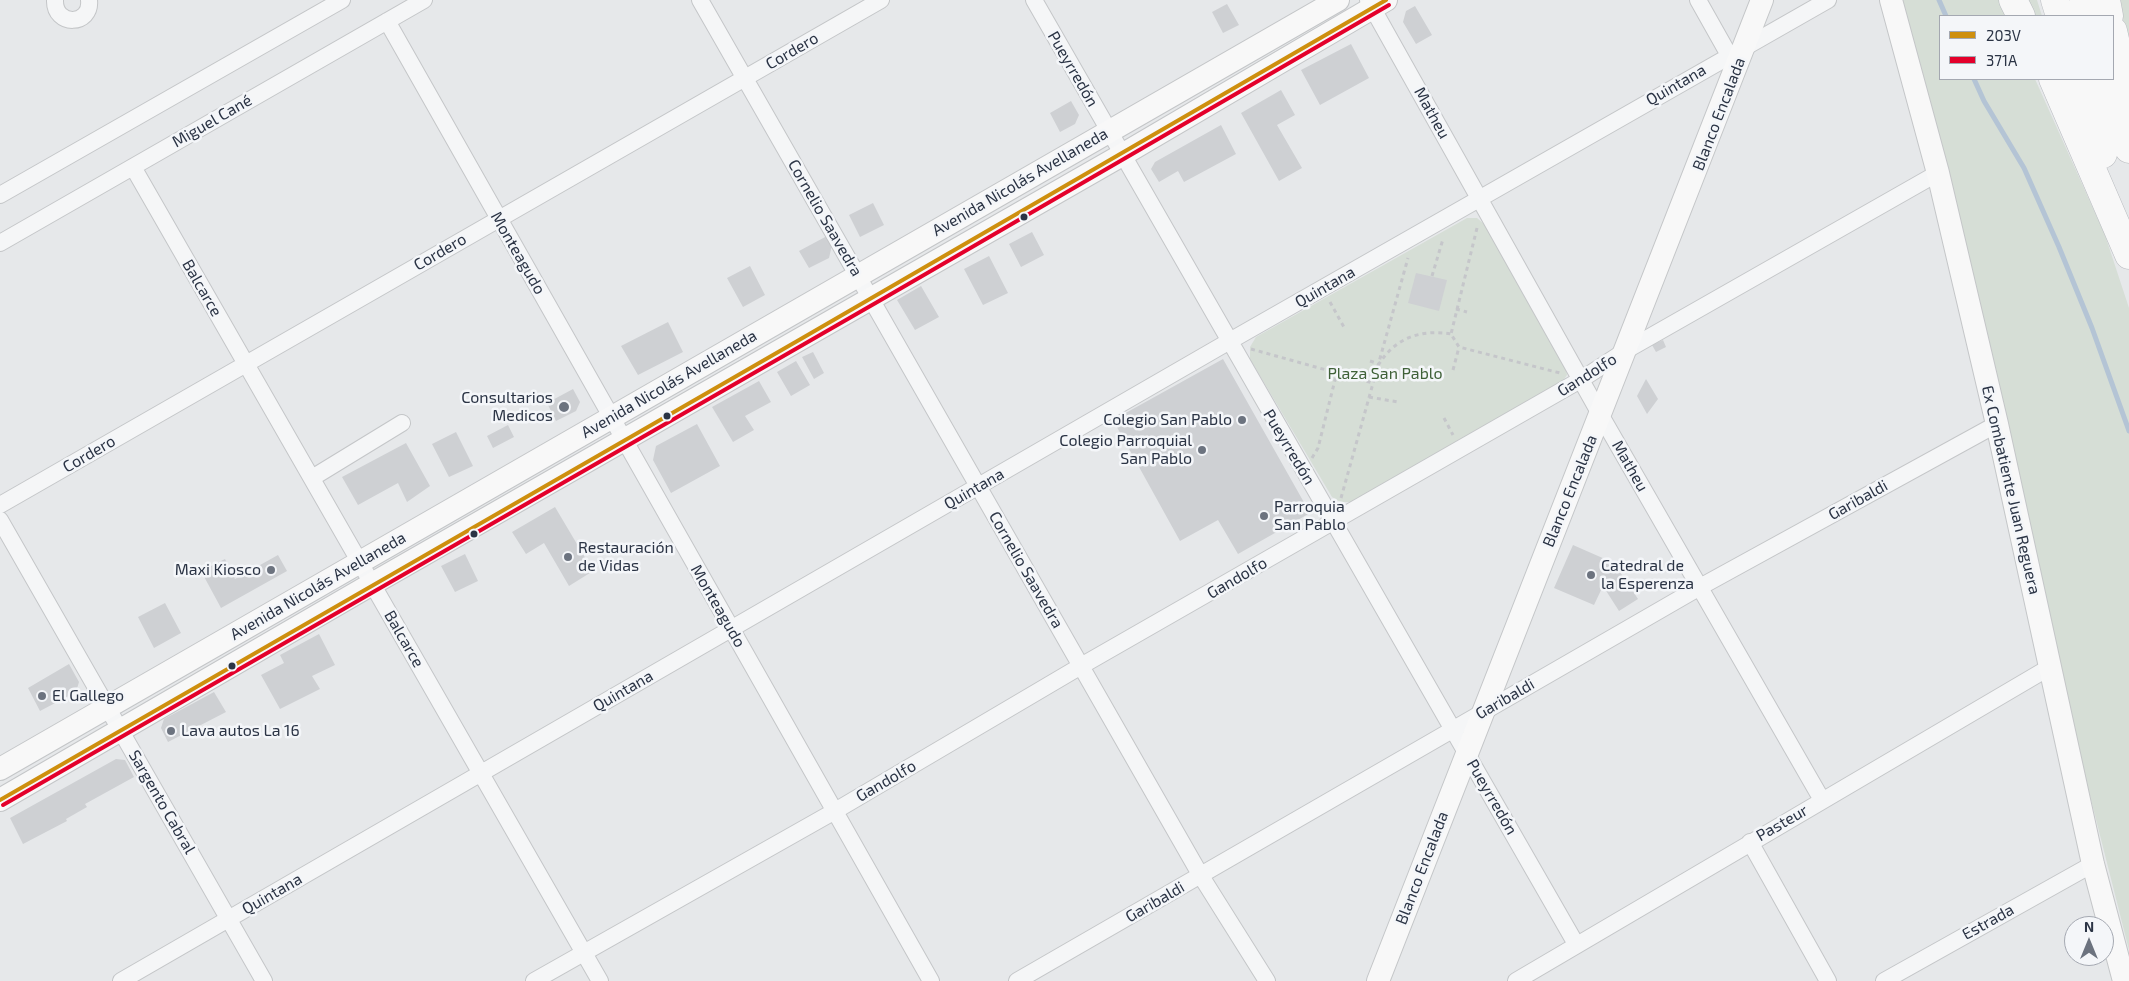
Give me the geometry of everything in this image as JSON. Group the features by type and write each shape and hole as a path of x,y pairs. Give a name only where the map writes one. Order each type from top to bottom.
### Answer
{"highway":[{"path":"2013,0 2020,15"},
{"path":"2055,0 2060,15"},
{"path":"2084,0 2088,15"},
{"path":"2106,0 2110,15"},
{"path":"2114,35 2129,100"},
{"path":"2053,80 2129,255"},
{"path":"2080,80 2129,236"},
{"path":"2108,80 2129,149"}],"main road":[{"name":"Avenida Nicolás Avellaneda","path":"0,769 1338,0"},
{"name":"Blanco Encalada","path":"1378,981 1625,351 1737,57 1762,0"},
{"name":"Ex Combatiente Juan Reguera","path":"1891,0 1938,173 1997,424 2093,864 2124,981"},
{"name":"Avenida Nicolás Avellaneda","path":"0,800 372,584 1122,155 1376,3"}],"street":[{"path":"55,0 57,11 65,19 70,20 81,18 86,14 89,0"},
{"path":"0,195 342,0"},
{"name":"Miguel Cané","path":"0,243 424,0"},
{"name":"Cornelio Saavedra","path":"700,0 1201,876 1267,981"},
{"name":"Cordero","path":"0,506 881,0"},
{"name":"Pueyrredón","path":"1034,0 1228,342 1334,522 1576,944"},
{"path":"1698,0 1737,57"},
{"name":"Quintana","path":"121,981 1322,288 1449,216 1481,202 1737,57 1828,0"},
{"name":"Matheu","path":"1376,3 1481,202 1600,414 1822,800"},
{"name":"Monteagudo","path":"387,21 931,981"},
{"name":"Balcarce","path":"133,167 600,981"},
{"name":"Gandolfo","path":"534,981 835,811 1081,666 1582,379 1625,351 1938,173"},
{"path":"312,478 402,424"},
{"name":"Garibaldi","path":"1017,981 1700,587 1997,424"},
{"name":"Sargento Cabral","path":"0,520 264,981"},
{"name":"Pasteur","path":"1516,981 2050,667"},
{"path":"1750,842 1828,981"},
{"name":"Estrada","path":"1884,981 2093,864"}],"path":[{"path":"1481,202 1451,334 1459,347 1582,379"},
{"path":"1432,276 1449,216"},
{"path":"1334,522 1415,235"},
{"path":"1322,288 1345,329"},
{"path":"1456,309 1468,312"},
{"path":"1379,364 1386,352 1408,338 1433,332 1451,334"},
{"path":"1228,342 1373,382"},
{"path":"1453,370 1459,347"},
{"path":"1370,361 1379,364"},
{"path":"1304,472 1318,448 1337,372"},
{"path":"1369,397 1398,402"}],"green space":[{"path":"1898,0 2000,0 2007,15 1939,15 1939,80 2035,80 2105,235 2129,308 2129,950 2038,590"},
{"path":"2022,0 2037,0 2042,15 2030,15"},
{"path":"2115,0 2129,0 2129,94"},
{"name":"Plaza San Pablo","path":"1467,218 1477,218 1484,224 1566,368 1567,375 1562,382 1351,502 1340,502 1332,497 1250,359 1250,347 1256,337"}],"building":[{"path":"1227,4 1239,25 1223,33 1212,12"},
{"path":"1415,6 1432,35 1416,44 1403,22 1406,11"},
{"path":"1351,44 1369,78 1320,105 1301,70"},
{"path":"1281,90 1295,115 1277,125 1302,168 1279,181 1241,113"},
{"path":"1071,101 1079,115 1075,124 1060,132 1050,113"},
{"path":"1221,125 1236,154 1184,182 1178,171 1159,182 1151,169 1155,162"},
{"path":"873,203 884,225 860,237 849,215"},
{"path":"1032,232 1044,255 1021,267 1009,244"},
{"path":"827,236 832,245 829,258 809,268 799,251"},
{"path":"989,256 1008,293 983,305 964,269"},
{"path":"750,266 765,295 743,307 727,278"},
{"path":"1416,273 1447,280 1439,311 1408,303"},
{"path":"921,286 939,317 915,330 897,300"},
{"path":"668,322 683,352 638,375 621,346"},
{"path":"1663,340 1666,347 1656,352 1652,345"},
{"path":"813,352 824,373 814,379 802,357"},
{"name":"Colegio Parroquial San Pablo","path":"1223,359 1310,513 1238,554 1218,520 1180,541 1113,420"},
{"path":"796,361 810,385 791,396 777,372"},
{"path":"1646,379 1658,399 1647,414 1637,396"},
{"path":"759,381 771,402 745,416 754,430 733,442 712,407"},
{"name":"Consultarios Medicos","path":"573,389 580,402 576,411 556,421 547,403"},
{"path":"697,424 720,466 671,493 653,460 656,446"},
{"path":"508,425 514,437 493,448 487,436"},
{"path":"456,432 473,466 449,477 432,444"},
{"path":"406,443 430,486 407,502 398,483 358,505 342,477"},
{"name":"Restauración de Vidas","path":"555,507 593,571 569,586 544,543 526,554 512,532"},
{"name":"Catedral de la Esperenza","path":"1573,545 1614,563 1638,599 1619,611 1603,586 1594,605 1554,588"},
{"path":"465,554 478,581 455,592 441,566"},
{"path":"278,555 287,571 221,608 201,571 225,559 235,579"},
{"path":"165,603 181,633 154,648 138,617"},
{"path":"319,634 335,665 312,676 320,689 280,709 261,675 284,663 280,655"},
{"path":"69,664 79,682 76,692 40,711 28,688"},
{"path":"214,692 226,712 168,742 161,728 164,719"},
{"path":"116,759 125,760 134,777 85,804 87,807 66,819 67,821 23,844 10,818"}],"waterway":[{"path":"1939,0 1946,15"},
{"path":"1974,80 1984,101 2024,168 2059,247 2092,328 2129,431"}],"transit line":[{"name":"203V","path":"0,800 1386,0"},
{"name":"371A","path":"3,805 1389,5"}],"place":[{"name":"Consultarios Medicos","path":"564,407"},
{"name":"Colegio San Pablo","path":"1242,420"},
{"name":"Colegio Parroquial San Pablo","path":"1202,450"},
{"name":"Parroquia San Pablo","path":"1264,516"},
{"name":"Restauración de Vidas","path":"568,557"},
{"name":"Maxi Kiosco","path":"271,570"},
{"name":"Catedral de la Esperenza","path":"1591,575"},
{"name":"El Gallego","path":"42,696"},
{"name":"Lava autos La 16","path":"171,731"}]}
